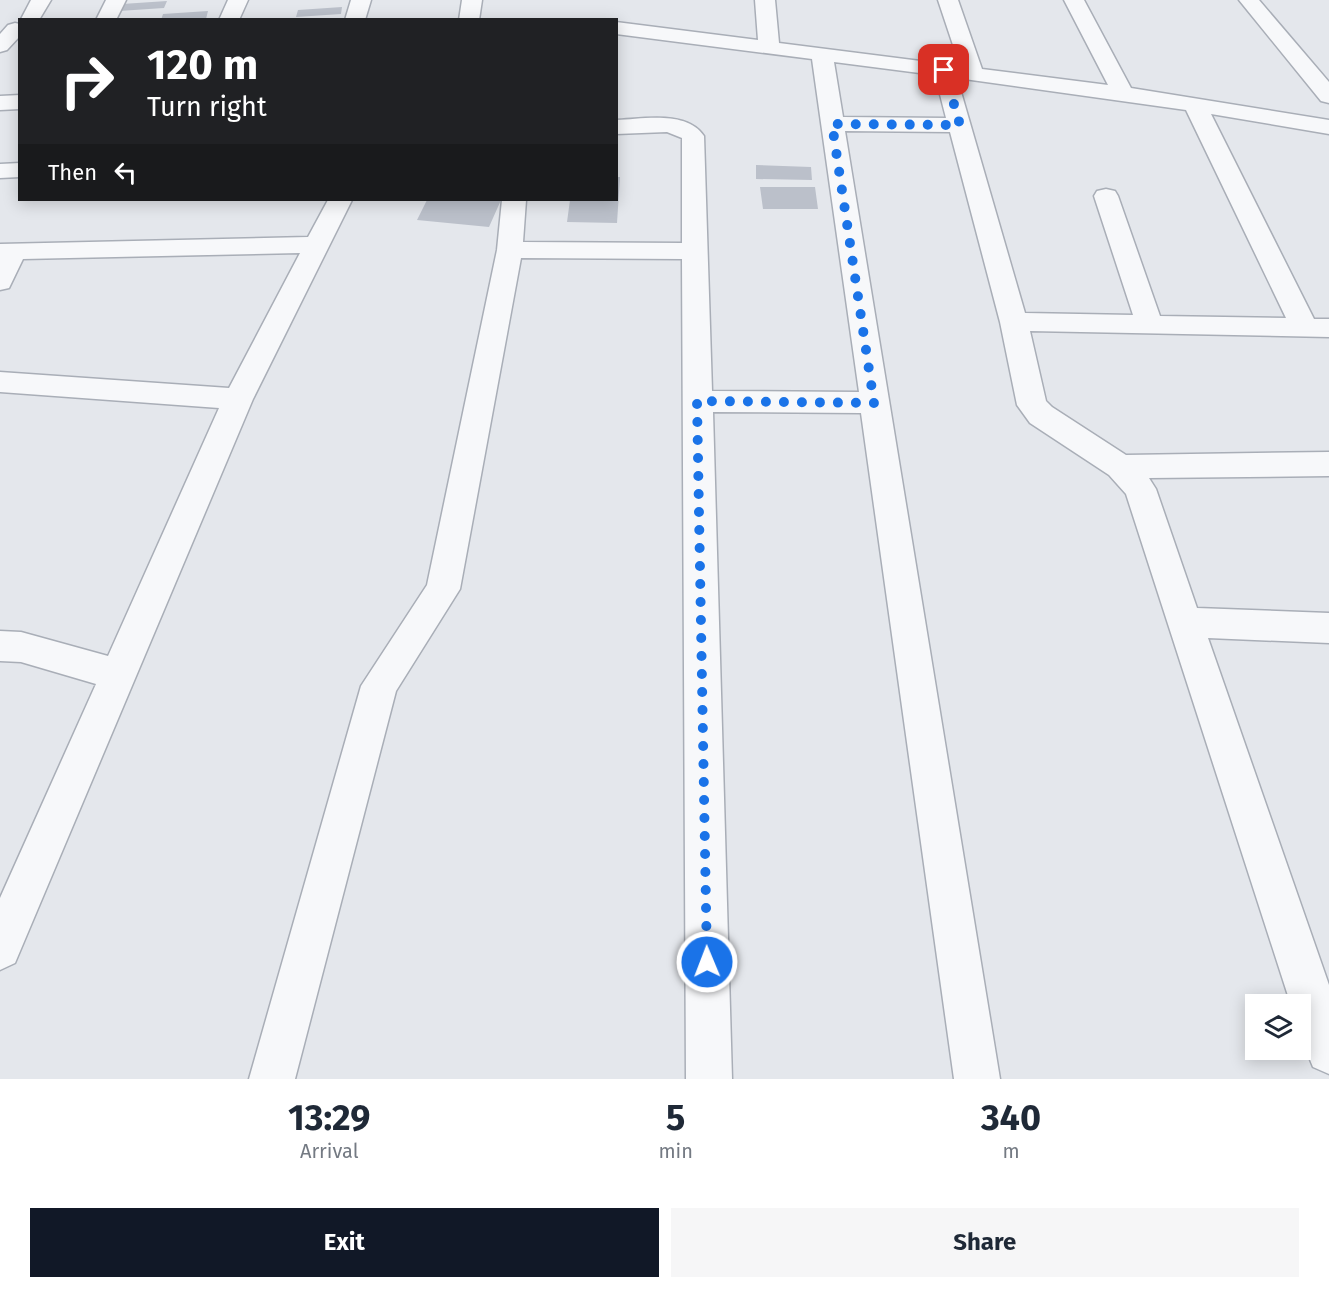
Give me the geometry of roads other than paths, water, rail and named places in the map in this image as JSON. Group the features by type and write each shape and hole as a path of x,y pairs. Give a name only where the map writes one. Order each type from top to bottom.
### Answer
{"street":[{"path":"25,18 42,0"},
{"path":"107,18 116,0"},
{"path":"231,18 238,0"},
{"path":"356,18 361,0"},
{"path":"469,18 472,0"},
{"path":"765,0 769,48"},
{"path":"948,0 959,72 960,125 1014,322 1032,405 1041,415 1120,467 1140,489 1329,1051"},
{"path":"1074,0 1123,93"},
{"path":"1250,0 1329,96"},
{"path":"0,46 16,27"},
{"path":"618,28 1123,93 1329,127"},
{"path":"822,54 977,1079"},
{"path":"0,102 18,102"},
{"path":"1014,322 1317,328 1195,105"},
{"path":"832,124 960,125"},
{"path":"618,127 674,126 687,130 693,136 709,1079"},
{"path":"0,171 18,170"},
{"path":"1106,196 1150,325"},
{"path":"0,948 238,399 339,201"},
{"path":"272,1079 379,686 443,589 510,250 514,201"},
{"path":"0,282 6,252 317,245"},
{"path":"510,250 695,251"},
{"path":"0,382 238,399"},
{"path":"697,401 874,403"},
{"path":"1120,467 1329,464"},
{"path":"1185,622 1329,628"},
{"path":"0,646 21,647 118,675"}]}
